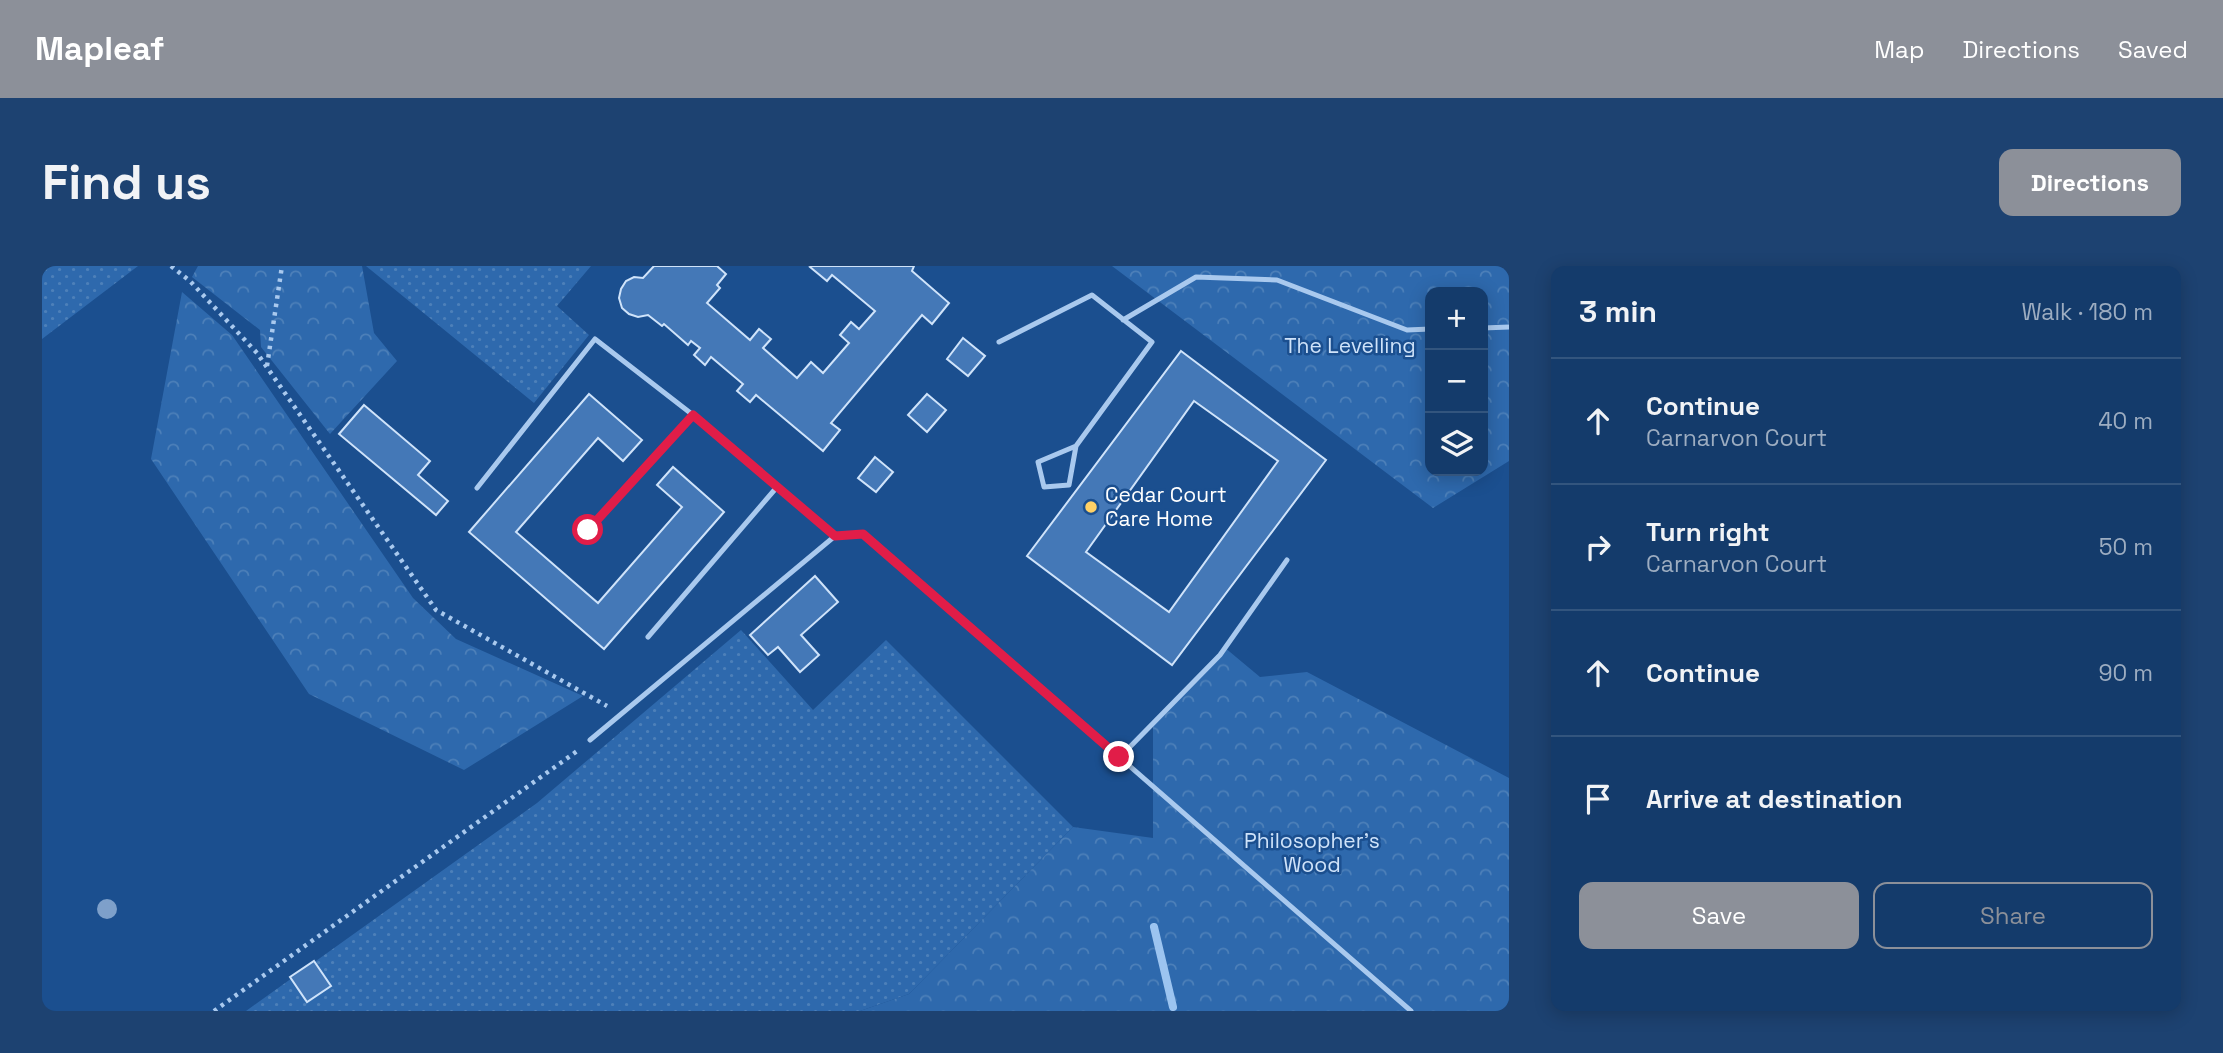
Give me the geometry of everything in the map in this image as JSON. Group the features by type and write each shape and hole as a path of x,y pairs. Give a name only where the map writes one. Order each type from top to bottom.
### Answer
{"lane":[{"path":"1123,320 1196,277 1277,280 1407,330 1425,329"},
{"path":"999,342 1091,295 1152,342 1076,446 1069,485 1044,487 1038,462 1076,446"},
{"path":"1488,328 1509,327"},
{"path":"477,488 595,339 693,415 835,536"},
{"path":"588,530 693,415"},
{"path":"648,637 777,487"},
{"path":"590,740 835,536 863,534 1411,1011"},
{"path":"1119,757 1220,655 1287,560"}],"path":[{"path":"171,266 190,281 257,353 436,610 620,713"},
{"path":"267,367 282,266"},
{"path":"214,1011 590,740"}],"green space":[{"path":"42,266 138,266 42,339"},
{"path":"198,266 362,266 374,333 397,361 330,434 261,347 260,330 192,277"},
{"path":"366,266 591,266 557,306 589,335 534,403"},
{"name":"The Levelling","path":"1112,266 1509,266 1509,461 1488,474 1488,287 1425,287 1425,476 1485,476 1433,508"},
{"path":"182,292 232,335 413,598 456,639 583,696 464,770 309,694 151,459"},
{"path":"741,630 813,710 886,640 1073,827 909,994 860,1011 246,1011 537,803"},
{"name":"Philosopher's Wood","path":"1224,647 1260,677 1307,672 1509,778 1509,1011 860,1011 909,994 1073,827 1153,838 1153,724"}],"building":[{"path":"654,266 717,266 726,274 717,285 720,288 707,303 750,340 759,329 771,339 763,348 797,378 811,362 823,373 849,343 840,335 851,322 859,329 875,311 832,275 827,281 810,267 812,266 914,266 912,271 949,303 932,324 922,315 831,423 840,430 823,451 756,395 750,402 737,391 743,384 711,357 705,365 694,355 700,348 691,341 688,345 664,324 662,326 648,315 638,317 622,308 619,298 626,281 634,277 643,278"},
{"path":"963,338 985,356 968,376 947,359"},
{"name":"Cedar Court Care Home","path":"1181,351 1326,460 1172,665 1027,556","holes":["1194,401 1278,461 1169,612 1086,552"]},
{"path":"589,394 642,440 623,461 598,438 516,532 598,603 682,507 657,485 673,467 724,512 604,649 469,532"},
{"path":"927,394 946,410 927,432 908,415"},
{"path":"364,405 430,461 418,475 448,501 436,515 339,434"},
{"path":"875,457 893,472 876,492 858,478"},
{"path":"815,576 838,602 801,635 819,655 800,672 778,647 768,655 750,635"},
{"path":"314,961 331,986 307,1002 290,977"}],"waterway":[{"path":"1154,927 1173,1007"}],"place":[{"name":"Cedar Court Care Home","path":"1091,507"}],"route":[{"path":"588,530 693,415 835,536 863,534 1119,757"}]}
